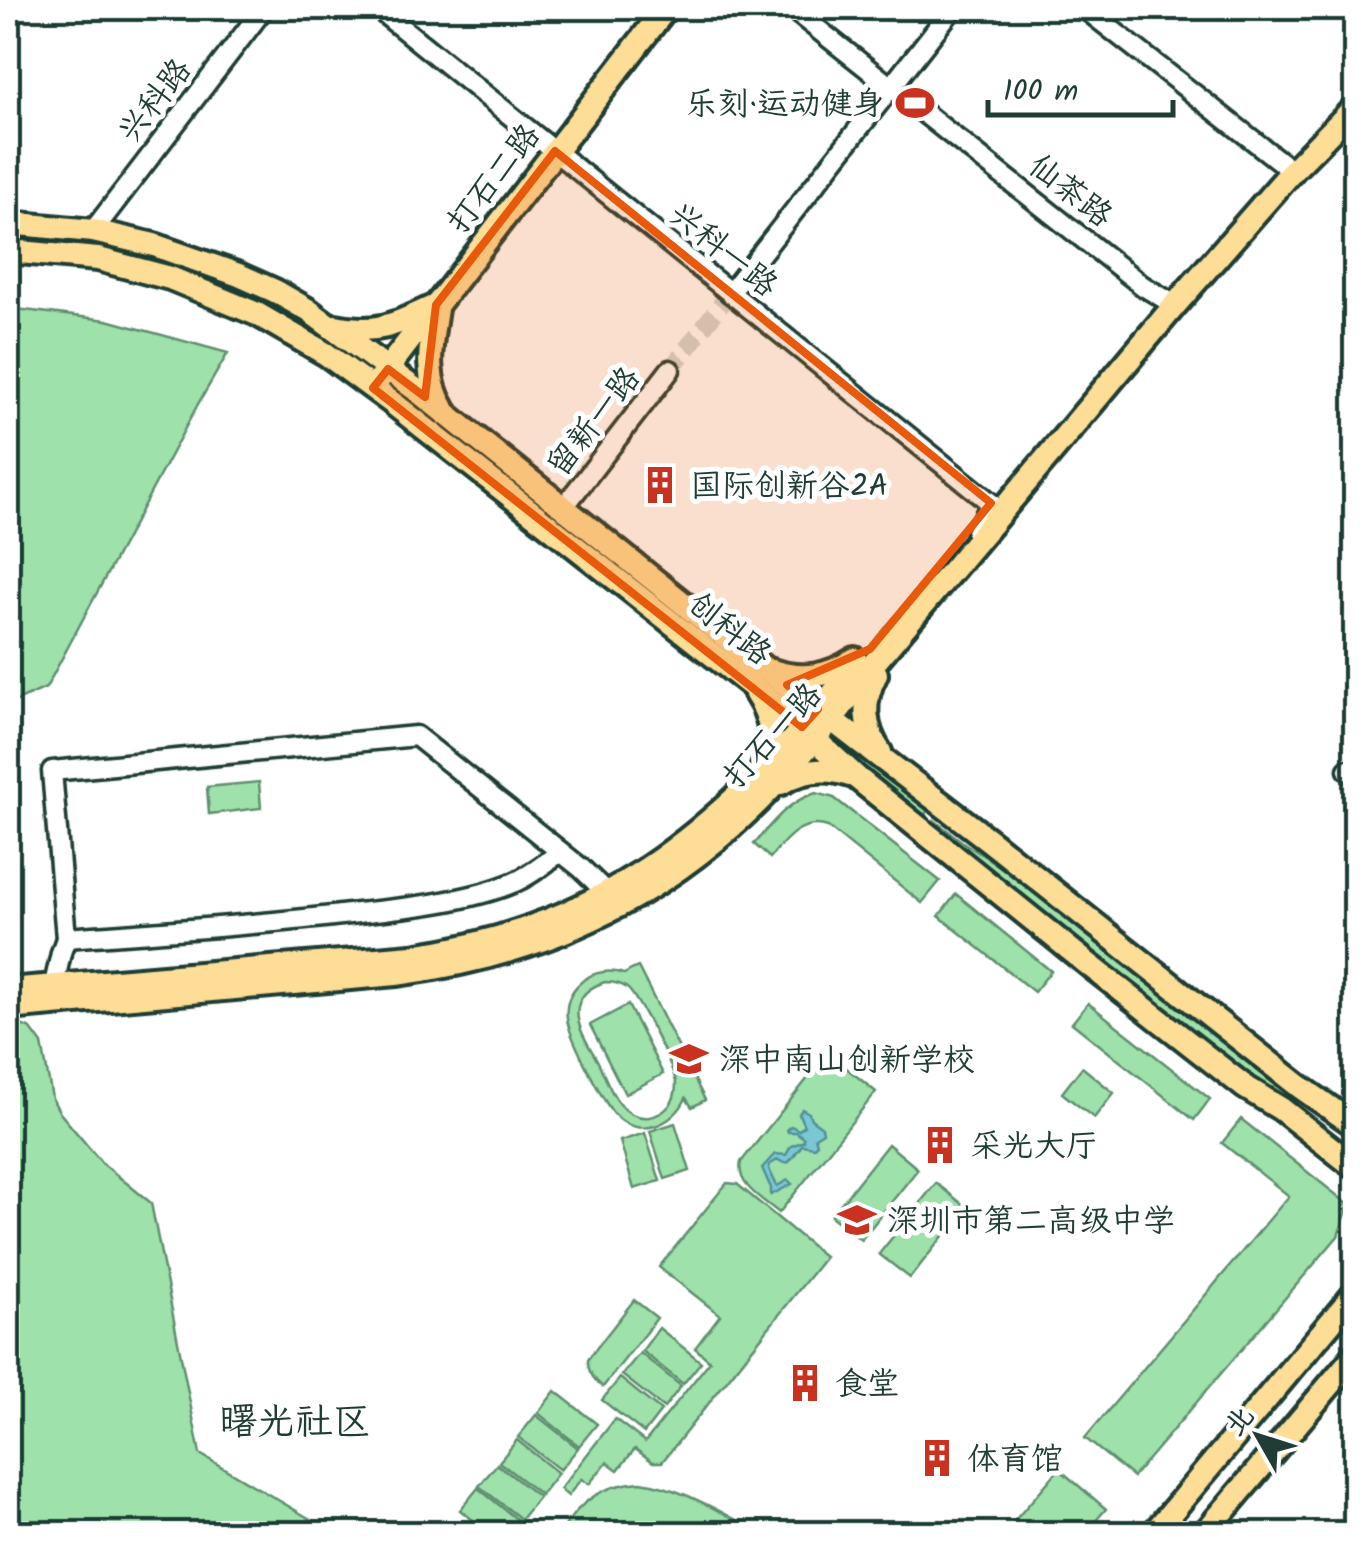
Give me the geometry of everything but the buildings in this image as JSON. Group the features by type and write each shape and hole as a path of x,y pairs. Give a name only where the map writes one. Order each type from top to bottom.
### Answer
{"main road":[{"name":"打石二路","path":"373,388 666,8"},
{"name":"打石一路","path":"825,714 845,705 860,680 1282,163 1356,90"},
{"name":"打石一路","path":"8,1008 453,966 514,950 580,926 649,889 723,836 991,503 1169,302 1356,106"},
{"name":"创科路","path":"8,223 94,231 154,245 274,291 326,324 564,508 756,675 808,733 919,829 1246,1087 1356,1168"},
{"name":"创科路","path":"8,251 98,259 192,285 279,325 326,354 756,675 825,714 1299,1086 1356,1126"},
{"path":"326,324 380,329 436,305"},
{"path":"436,305 429,371 448,415"},
{"path":"857,778 838,771 810,771 760,787 772,737 756,675 817,676 840,668 870,649"},
{"path":"860,680 878,671 868,692 866,715 872,739 888,763"},
{"name":"打石一路","path":"8,990 442,952 521,932 555,919 640,874 760,787"},
{"path":"919,829 940,803"},
{"path":"1281,1110 1299,1086"},
{"path":"1153,1534 1356,1292"},
{"path":"1204,1534 1356,1354"}],"street":[{"name":"兴科路","path":"94,231 264,8"},
{"name":"兴科一路","path":"377,8 991,503"},
{"name":"仙茶路","path":"791,8 1169,302"},
{"path":"730,293 953,8"},
{"path":"1084,8 1282,163"},
{"name":"留新一路","path":"564,508 670,370"},
{"path":"968,552 991,503"},
{"path":"54,985 66,938 52,771 416,736 607,893"},
{"path":"66,938 287,922 406,908 513,883 560,852"}],"highlighted area":[{"path":"555,151 991,503 870,649 787,685 818,709 802,727 373,388 388,369 425,397 436,305"}],"green space":[{"path":"8,308 107,320 228,353 46,688 8,705"},
{"path":"840,742 928,810 924,816 837,747"},
{"path":"259,782 261,808 209,814 207,787"},
{"path":"816,793 834,798 940,881 922,903 828,827 802,828 788,837 770,858 754,844 789,807"},
{"path":"934,820 1004,869 1287,1091 1283,1096 1239,1069 929,825"},
{"path":"956,894 1051,971 1034,992 939,916"},
{"path":"638,967 705,1100 692,1107 686,1098 665,1122 646,1128 625,1123 610,1109 580,1053 567,1013 571,995 588,977 606,972 624,974","holes":["608,982 622,985 632,994 674,1076 672,1101 654,1116 639,1116 623,1107 581,1029 577,1014 582,998 592,988"]},
{"path":"1088,1003 1210,1099 1194,1120 1072,1023"},
{"path":"628,1005 663,1074 625,1094 590,1025"},
{"path":"8,1024 31,1029 42,1044 52,1098 60,1113 102,1163 151,1203 200,1454 334,1533 8,1533"},
{"path":"828,1053 876,1092 779,1213 747,1185 741,1162"},
{"path":"1082,1067 1114,1093 1094,1118 1062,1093"},
{"path":"1241,1119 1349,1205 1338,1236 1133,1477 1085,1438 1289,1196 1222,1143"},
{"path":"675,1123 690,1171 665,1179 650,1131"},
{"path":"645,1133 660,1181 634,1189 620,1141"},
{"path":"888,1144 918,1169 861,1240 831,1216"},
{"path":"727,1183 737,1184 825,1257 662,1462 653,1462 635,1449 618,1470 607,1462 589,1484 581,1479 568,1496 560,1489 615,1419 645,1442 710,1361 695,1348 720,1315 659,1267"},
{"path":"936,1183 966,1207 910,1278 879,1254"},
{"path":"634,1300 657,1318 603,1387 592,1375 588,1359"},
{"path":"659,1328 701,1362 683,1384 642,1351"},
{"path":"640,1353 681,1386 664,1408 622,1375"},
{"path":"620,1378 661,1411 644,1433 602,1400"},
{"path":"555,1391 597,1424 579,1446 538,1413"},
{"path":"536,1415 578,1448 560,1470 518,1437"},
{"path":"517,1440 558,1473 541,1495 499,1462"},
{"path":"497,1464 539,1497 521,1519 479,1486"},
{"path":"1059,1469 1106,1509 1085,1533 1004,1533"},
{"path":"641,1482 688,1496 762,1533 561,1533 594,1496 616,1486"},
{"path":"478,1488 519,1521 509,1533 490,1533 460,1510"}],"water":[{"path":"802,1109 823,1132 815,1137 814,1147 802,1145 789,1162 778,1160 769,1165 777,1186 788,1180 792,1184 771,1195 762,1168 775,1154 786,1155 791,1146 804,1141 787,1129 791,1126 799,1130 804,1126 799,1114"}],"tunnel":[{"path":"670,370 730,293"}],"place":[{"name":"乐刻·运动健身","path":"915,103"},
{"name":"国际创新谷2A","path":"660,485"},
{"name":"深中南山创新学校","path":"689,1059"},
{"name":"采光大厅","path":"940,1145"},
{"name":"深圳市第二高级中学","path":"857,1220"},
{"name":"食堂","path":"805,1383"},
{"name":"体育馆","path":"937,1458"}],"district":[{"name":"曙光社区","path":"295,1421"}]}
